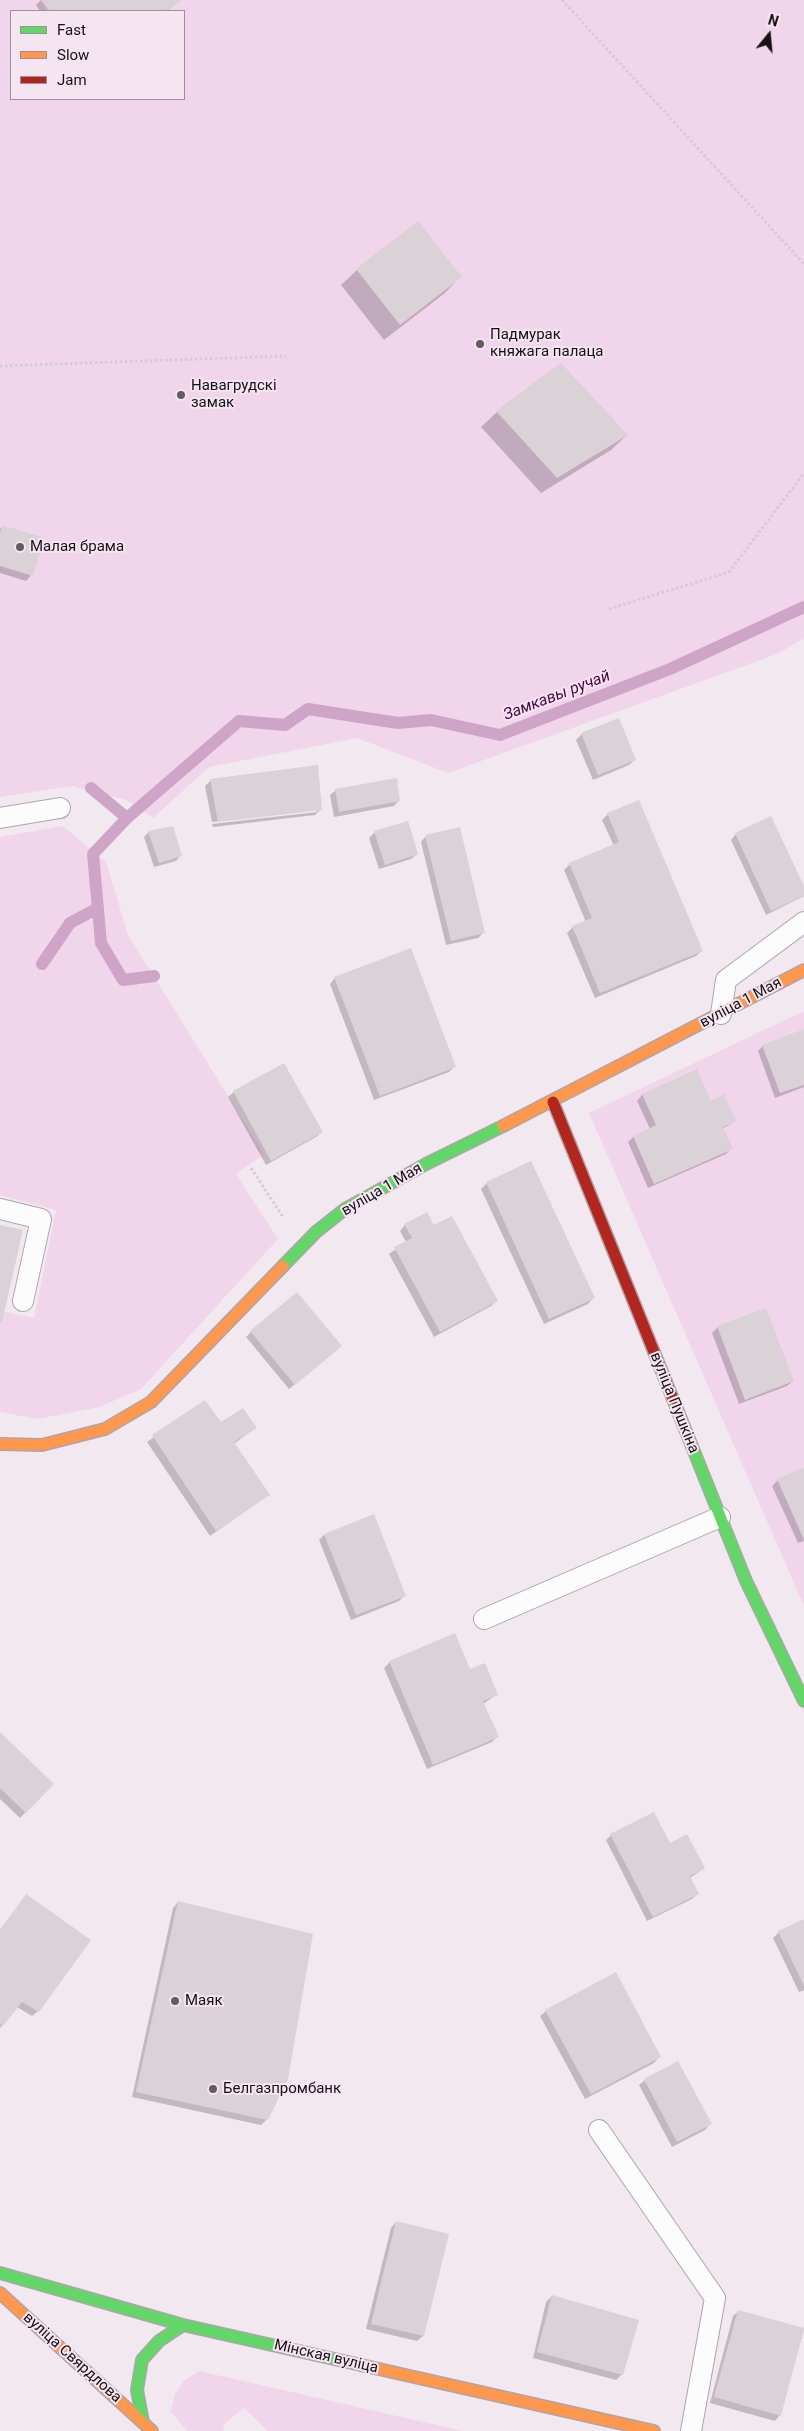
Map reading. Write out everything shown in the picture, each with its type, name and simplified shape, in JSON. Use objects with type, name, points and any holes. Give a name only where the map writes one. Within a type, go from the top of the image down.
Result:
[{"type":"street","name":"вуліца 1 Мая","points":[[0,1444],[42,1446],[105,1429],[151,1402],[316,1232],[345,1209],[426,1164],[552,1102],[804,970]]},
{"type":"street","name":"вуліца Пушкіна","points":[[552,1102],[746,1582],[804,1701]]},
{"type":"street","name":"Мінская вуліца","points":[[0,2273],[183,2325],[654,2431]]},
{"type":"street","name":"вуліца Свярдлова","points":[[0,2293],[152,2431]]},
{"type":"street","name":"вуліца Свярдлова","points":[[143,2422],[137,2390],[142,2360],[159,2341],[183,2325]]},
{"type":"lane","points":[[0,818],[60,808]]},
{"type":"lane","points":[[721,1014],[726,980],[804,922]]},
{"type":"lane","points":[[0,1209],[41,1219],[22,1300]]},
{"type":"lane","points":[[484,1619],[720,1517]]},
{"type":"lane","points":[[599,2130],[716,2298],[691,2431]]},
{"type":"path","points":[[562,0],[804,264]]},
{"type":"path","points":[[0,366],[286,356]]},
{"type":"path","points":[[609,609],[729,572],[804,473]]},
{"type":"path","points":[[251,1168],[303,1247]]},
{"type":"shaded area","points":[[0,0],[804,0],[804,638],[777,654],[448,773],[357,738],[209,767],[153,818],[126,800],[72,786],[0,797]]},
{"type":"shaded area","points":[[63,826],[106,862],[128,935],[264,1154],[236,1174],[278,1239],[141,1389],[99,1407],[38,1419],[0,1412],[0,1311],[34,1318],[56,1210],[0,1195],[0,837]]},
{"type":"shaded area","points":[[804,1011],[804,1606],[589,1113]]},
{"type":"shaded area","points":[[199,2371],[463,2431],[268,2431],[244,2408],[224,2424],[223,2431],[187,2431],[171,2412],[175,2394],[184,2381]]},
{"type":"building","points":[[41,0],[182,0],[167,10],[48,10]]},
{"type":"building","points":[[418,221],[462,277],[400,325],[356,269]]},
{"type":"building","points":[[561,363],[628,435],[557,478],[496,411]]},
{"type":"building","name":"Малая брама","points":[[2,525],[44,538],[33,576],[0,566],[0,533]]},
{"type":"building","points":[[619,718],[636,760],[598,775],[581,733]]},
{"type":"building","points":[[318,765],[322,810],[218,822],[210,779]]},
{"type":"building","points":[[397,778],[400,801],[339,812],[335,789]]},
{"type":"building","points":[[639,800],[703,951],[600,993],[572,926],[592,918],[569,863],[619,842],[607,813]]},
{"type":"building","points":[[771,816],[804,886],[804,896],[771,911],[735,833]]},
{"type":"building","points":[[408,821],[418,854],[385,865],[374,831]]},
{"type":"building","points":[[173,826],[182,856],[159,863],[148,831]]},
{"type":"building","points":[[460,827],[485,933],[451,941],[425,835]]},
{"type":"building","points":[[411,948],[456,1067],[380,1096],[334,977]]},
{"type":"building","points":[[804,1029],[804,1085],[780,1093],[762,1045]]},
{"type":"building","points":[[284,1063],[323,1132],[271,1161],[233,1091]]},
{"type":"building","points":[[697,1069],[711,1101],[724,1094],[736,1121],[723,1127],[733,1149],[654,1184],[633,1136],[656,1125],[642,1094]]},
{"type":"building","points":[[531,1161],[595,1298],[549,1319],[486,1182]]},
{"type":"building","points":[[427,1212],[434,1225],[452,1216],[498,1301],[440,1332],[394,1247],[412,1238],[404,1224]]},
{"type":"building","points":[[0,1225],[23,1230],[2,1322],[0,1322]]},
{"type":"building","points":[[297,1292],[342,1346],[295,1385],[250,1331]]},
{"type":"building","points":[[766,1308],[794,1381],[745,1400],[717,1326]]},
{"type":"building","points":[[205,1400],[221,1422],[243,1408],[257,1428],[234,1442],[270,1495],[216,1531],[152,1435]]},
{"type":"building","points":[[804,1467],[804,1540],[777,1479]]},
{"type":"building","points":[[374,1514],[406,1596],[356,1615],[324,1534]]},
{"type":"building","points":[[455,1633],[470,1669],[485,1663],[498,1695],[483,1701],[499,1737],[433,1765],[389,1661]]},
{"type":"building","points":[[0,1732],[54,1784],[26,1813],[0,1788]]},
{"type":"building","points":[[654,1812],[670,1843],[687,1834],[705,1868],[690,1876],[699,1894],[653,1917],[610,1834]]},
{"type":"building","points":[[26,1894],[91,1940],[39,2012],[22,2002],[3,2026],[0,2024],[0,1930]]},
{"type":"building","points":[[178,1901],[313,1934],[288,2079],[268,2120],[136,2092]]},
{"type":"building","points":[[804,1919],[804,1986],[778,1931]]},
{"type":"building","points":[[616,1972],[661,2057],[591,2094],[545,2010]]},
{"type":"building","points":[[678,2061],[712,2124],[677,2142],[644,2079]]},
{"type":"building","points":[[396,2221],[449,2234],[424,2336],[371,2324]]},
{"type":"building","points":[[552,2295],[639,2320],[623,2375],[537,2352]]},
{"type":"building","points":[[738,2310],[804,2328],[781,2416],[714,2397]]},
{"type":"waterway","name":"Замкавы ручай","points":[[91,788],[127,818],[239,721],[285,725],[308,709],[398,723],[431,720],[500,735],[670,669],[804,607]]},
{"type":"waterway","points":[[127,818],[93,854],[101,943],[123,980],[154,976]]},
{"type":"waterway","points":[[42,964],[70,923],[98,908]]},
{"type":"traffic: fast","points":[[283,1266],[316,1232],[345,1209],[426,1164],[503,1126]]},
{"type":"traffic: fast","points":[[673,1399],[746,1581],[804,1701]]},
{"type":"traffic: fast","points":[[0,2273],[183,2325],[361,2365]]},
{"type":"traffic: fast","points":[[143,2422],[137,2390],[142,2360],[159,2341],[183,2325]]},
{"type":"traffic: slow","points":[[503,1126],[804,970]]},
{"type":"traffic: slow","points":[[0,1444],[42,1445],[105,1429],[151,1402],[283,1266]]},
{"type":"traffic: slow","points":[[0,2293],[152,2431]]},
{"type":"traffic: slow","points":[[361,2365],[654,2431]]},
{"type":"traffic: jam","points":[[553,1102],[673,1399]]},
{"type":"place","name":"Падмурак княжага палаца","points":[[480,344]]},
{"type":"place","name":"Навагрудскі замак","points":[[181,395]]},
{"type":"place","name":"Малая брама","points":[[20,547]]},
{"type":"place","name":"Маяк","points":[[175,2001]]},
{"type":"place","name":"Белгазпромбанк","points":[[213,2089]]}]
